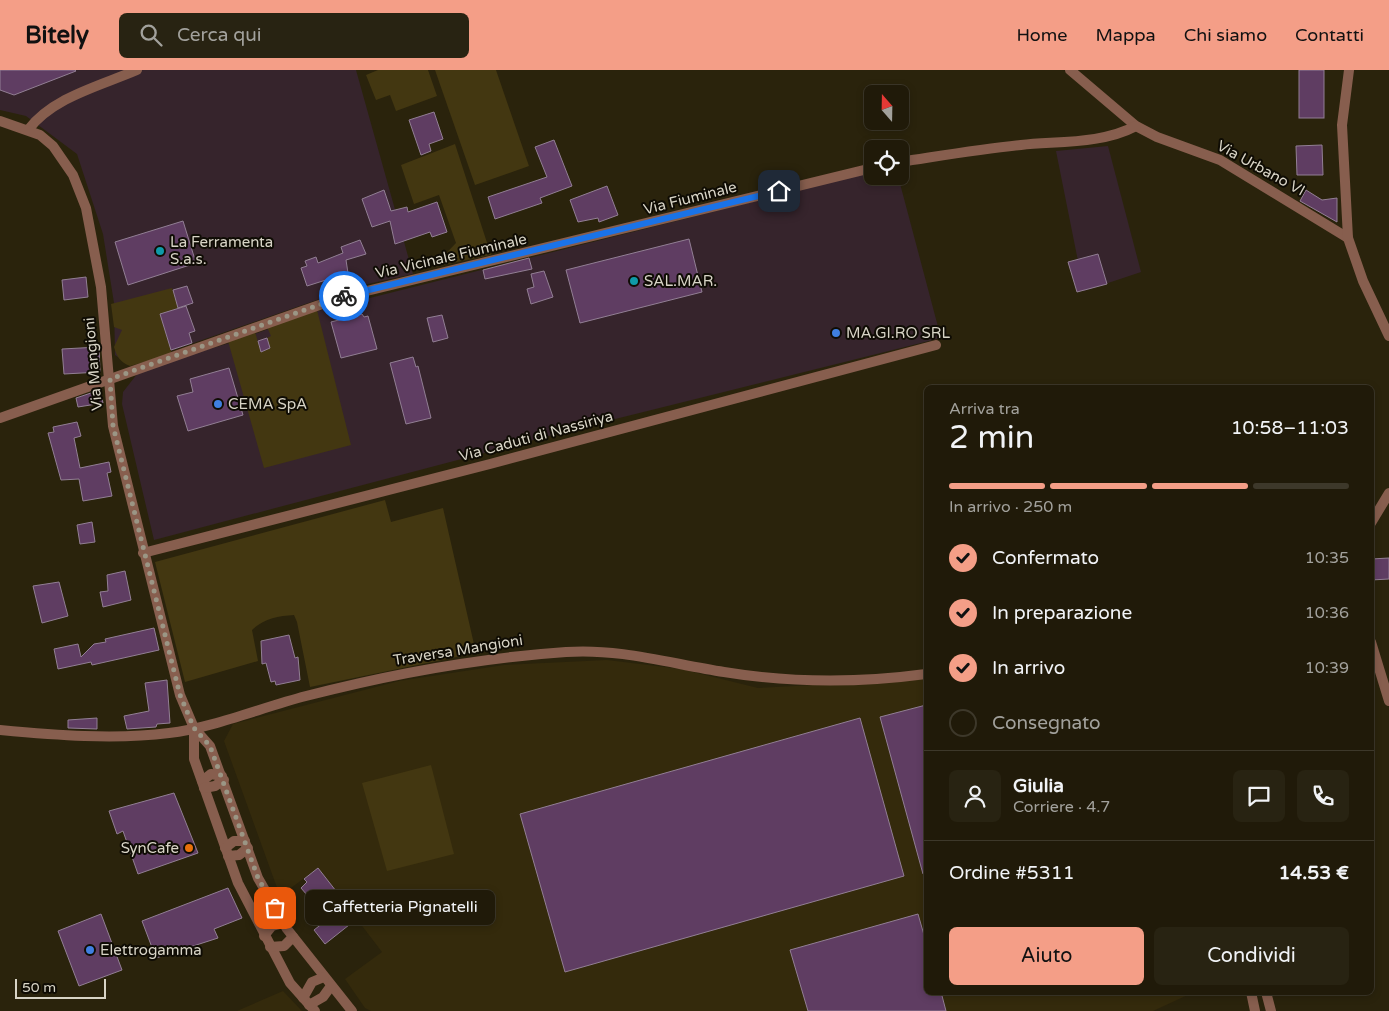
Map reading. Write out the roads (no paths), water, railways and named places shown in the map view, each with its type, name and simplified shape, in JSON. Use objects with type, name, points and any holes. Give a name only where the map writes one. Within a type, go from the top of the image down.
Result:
[{"type":"street","points":[[28,130],[38,116],[52,107],[137,70]]},
{"type":"street","name":"Via Urbano VI","points":[[1070,70],[1136,126],[1157,137],[1220,160],[1348,238]]},
{"type":"street","points":[[1349,70],[1342,125],[1348,238],[1363,281],[1389,336]]},
{"type":"street","name":"Via Mangioni","points":[[0,121],[28,130],[46,140],[64,160],[73,175],[86,208],[101,287],[113,426],[143,553],[180,695],[194,728],[210,746],[258,878],[293,936],[352,1011]]},
{"type":"street","points":[[909,161],[1019,145],[1105,137],[1124,132],[1136,126]]},
{"type":"street","name":"Via Fiuminale","points":[[574,242],[864,170]]},
{"type":"street","name":"Via Vicinale Fiuminale","points":[[110,379],[342,297],[574,242]]},
{"type":"street","name":"Via Caduti di Nassiriya","points":[[143,553],[490,464],[936,346]]},
{"type":"street","points":[[0,418],[110,379]]},
{"type":"street","points":[[1374,518],[1389,493]]},
{"type":"street","name":"Traversa Mangioni","points":[[0,730],[58,735],[170,733],[194,728],[305,696],[392,676],[491,659],[560,652],[616,653],[726,673],[802,680],[856,681],[924,674]]},
{"type":"street","points":[[1374,652],[1389,701]]},
{"type":"street","name":"Via Mangioni","points":[[194,728],[194,760],[238,884],[290,983],[309,1005]]},
{"type":"street","points":[[203,785],[215,786],[223,778]]},
{"type":"street","points":[[226,852],[239,856],[247,844]]},
{"type":"street","points":[[264,936],[272,926],[284,923]]},
{"type":"street","points":[[270,947],[284,946],[293,936]]},
{"type":"street","points":[[309,1005],[312,982],[324,977]]},
{"type":"street","points":[[309,1005],[323,997],[331,986]]},
{"type":"street","points":[[1252,995],[1256,1011]]},
{"type":"street","points":[[1267,995],[1271,1011]]},
{"type":"place","name":"La Ferramenta S.a.s.","points":[[160,251]]},
{"type":"place","name":"SAL.MAR.","points":[[634,281]]},
{"type":"place","name":"MA.GI.RO SRL","points":[[836,333]]},
{"type":"place","name":"CEMA SpA","points":[[218,404]]},
{"type":"place","name":"SynCafe","points":[[189,848]]},
{"type":"place","name":"Caffetteria Pignatelli","points":[[275,908]]},
{"type":"place","name":"Elettrogamma","points":[[90,950]]}]
